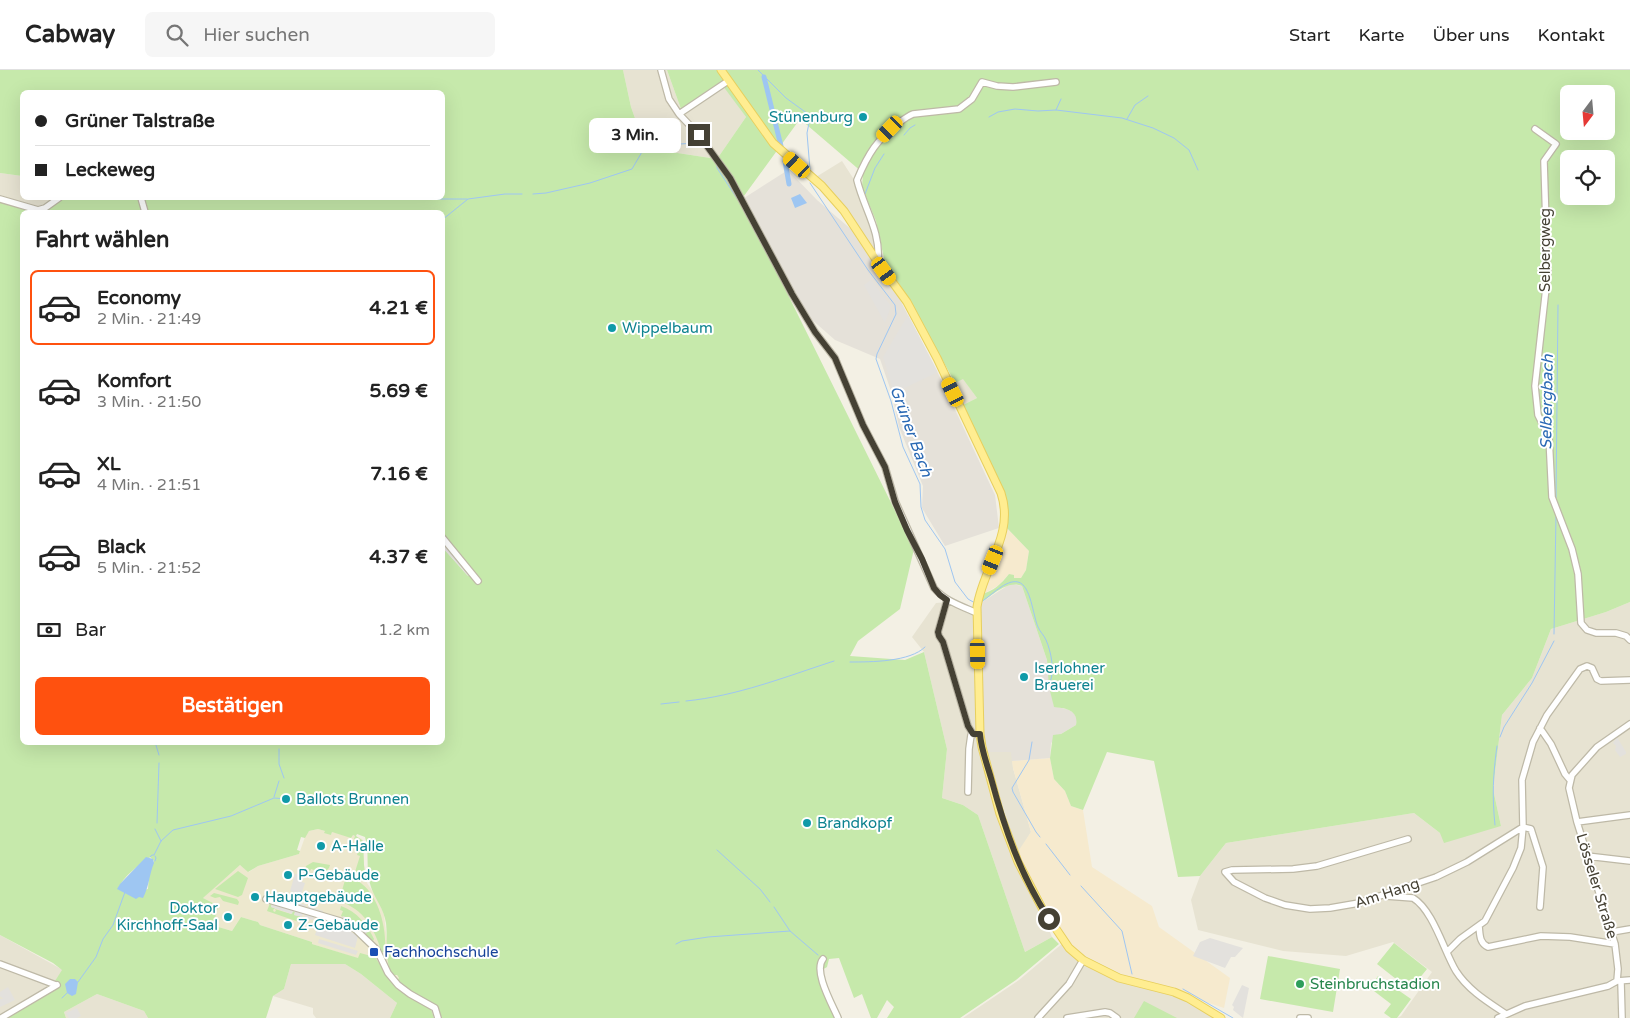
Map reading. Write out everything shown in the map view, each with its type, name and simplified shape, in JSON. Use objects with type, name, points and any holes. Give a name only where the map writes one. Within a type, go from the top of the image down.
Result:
[{"type":"main road","points":[[721,70],[773,143],[822,186],[844,211],[907,302],[937,358],[1003,499],[1005,510],[1004,532],[977,606],[976,734],[982,747],[1000,814],[1018,862],[1049,919],[1069,948],[1083,960],[1119,978],[1188,998],[1221,1018]]},
{"type":"street","points":[[661,70],[669,99],[679,114],[699,135],[730,178],[792,294],[815,332],[835,358],[863,425],[885,467],[895,502],[934,588],[947,600],[977,606]]},
{"type":"street","points":[[679,114],[728,81]]},
{"type":"street","points":[[878,262],[880,248],[873,220],[861,195],[857,180],[872,149],[890,129],[913,114],[959,109],[972,99],[982,82],[997,86],[1013,87],[1056,82]]},
{"type":"street","name":"Selbergweg","points":[[1535,129],[1556,144],[1544,161],[1545,249],[1548,270],[1535,386],[1538,415],[1549,437],[1552,497],[1572,549],[1578,574],[1581,624],[1587,630],[1626,636],[1630,640]]},
{"type":"street","points":[[0,199],[38,210],[45,208],[56,200]]},
{"type":"street","points":[[445,541],[478,581]]},
{"type":"street","points":[[947,600],[938,632],[943,642],[968,726],[976,734],[971,736],[969,748],[968,792]]},
{"type":"street","points":[[1448,951],[1460,939],[1485,921],[1513,868],[1521,848],[1522,780],[1533,742],[1547,715],[1580,668],[1587,666],[1592,668],[1597,679],[1602,681],[1630,680]]},
{"type":"street","points":[[1540,728],[1551,744],[1565,774],[1570,780],[1576,769],[1597,746],[1630,724]]},
{"type":"street","name":"Lösseler Straße","points":[[1570,780],[1570,796],[1577,822],[1615,944],[1622,1018]]},
{"type":"street","points":[[1577,822],[1630,815]]},
{"type":"street","points":[[1522,827],[1531,829],[1543,867],[1540,907]]},
{"type":"street","name":"Am Hang","points":[[1408,839],[1316,866],[1293,869],[1232,870],[1225,872],[1234,882],[1265,898],[1296,908],[1330,908],[1360,903],[1384,896],[1452,869],[1522,827]]},
{"type":"street","points":[[1587,856],[1630,861]]},
{"type":"street","points":[[1384,896],[1413,898],[1416,900],[1426,912],[1448,951],[1456,971],[1482,998],[1506,1014]]},
{"type":"street","points":[[266,899],[340,921],[355,929],[377,950],[394,982],[410,994],[435,1008],[438,1018]]},
{"type":"street","points":[[1479,926],[1481,940],[1488,947],[1541,936],[1570,937],[1615,944]]},
{"type":"street","points":[[1612,932],[1630,929]]},
{"type":"street","points":[[823,959],[819,968],[821,978],[838,1018]]},
{"type":"street","points":[[1038,1018],[1069,984],[1083,960]]},
{"type":"street","points":[[0,964],[56,985],[1,1018]]},
{"type":"street","points":[[1498,1018],[1525,1006],[1608,986],[1619,981],[1630,980]]},
{"type":"street","points":[[1067,1018],[1105,1012],[1110,1013],[1116,1018]]},
{"type":"street","points":[[1300,1018],[1308,1018]]},
{"type":"shaded area","points":[[623,70],[667,70],[681,109],[724,86],[746,117],[717,159],[671,152],[655,130],[642,138],[631,107]]},
{"type":"shaded area","points":[[842,161],[853,178],[871,221],[877,248],[875,249],[872,248],[837,197],[816,177]]},
{"type":"shaded area","points":[[788,170],[817,200],[852,230],[897,294],[937,371],[995,495],[999,528],[945,546],[922,508],[923,486],[899,427],[892,394],[880,359],[835,340],[802,311],[741,200]]},
{"type":"shaded area","points":[[0,173],[20,176],[20,200],[55,200],[42,209],[0,198]]},
{"type":"shaded area","points":[[871,280],[891,306],[885,323],[864,285]]},
{"type":"shaded area","points":[[908,315],[937,371],[894,393],[883,357]]},
{"type":"shaded area","points":[[963,378],[977,398],[961,406],[955,383]]},
{"type":"shaded area","points":[[1005,526],[1029,551],[1026,570],[1021,578],[1014,578],[1009,574],[999,585],[981,594]]},
{"type":"shaded area","points":[[445,538],[475,573],[468,576],[445,550]]},
{"type":"shaded area","points":[[1013,584],[1022,586],[1047,660],[1054,706],[1074,713],[1077,720],[1076,725],[1051,743],[1050,758],[1012,761],[1011,752],[984,752],[979,604]]},
{"type":"shaded area","points":[[948,602],[976,614],[983,752],[1012,752],[1013,768],[1031,832],[1016,857],[1052,937],[1025,952],[978,815],[963,805],[942,798],[947,749],[924,652],[912,637],[936,603]]},
{"type":"shaded area","points":[[1630,602],[1630,1018],[1397,1018],[1401,1016],[1432,972],[1393,942],[1346,956],[1283,951],[1198,930],[1191,900],[1200,876],[1226,843],[1414,813],[1440,833],[1501,826],[1493,789],[1502,715],[1532,678],[1551,629],[1606,612]]},
{"type":"shaded area","points":[[1617,737],[1626,752],[1626,754],[1620,757],[1613,743]]},
{"type":"shaded area","points":[[1050,758],[1054,779],[1065,791],[1071,806],[1083,810],[1092,867],[1152,906],[1159,927],[1230,978],[1224,1008],[1124,975],[1076,951],[1053,917],[1017,853],[1031,832],[1012,761]]},
{"type":"shaded area","points":[[318,829],[331,835],[332,832],[353,835],[363,841],[367,883],[378,899],[384,915],[388,950],[387,958],[399,978],[392,983],[382,966],[312,944],[312,942],[260,925],[258,922],[241,917],[232,931],[215,926],[216,911],[219,906],[203,898],[211,890],[240,865],[249,872],[258,866],[299,854],[306,834],[309,831]]},
{"type":"shaded area","points":[[295,874],[299,875],[302,882],[305,883],[301,895],[290,891]]},
{"type":"shaded area","points":[[280,897],[306,905],[305,908],[307,909],[308,906],[323,911],[322,914],[313,920],[304,918],[305,915],[303,914],[302,917],[294,915],[295,912],[293,911],[292,914],[271,907],[272,903],[279,901]]},
{"type":"shaded area","points":[[343,916],[354,921],[368,932],[365,934],[342,919]]},
{"type":"shaded area","points":[[320,920],[348,930],[358,936],[355,948],[315,935]]},
{"type":"shaded area","points":[[0,935],[63,970],[53,984],[0,1015]]},
{"type":"shaded area","points":[[1210,938],[1243,948],[1235,957],[1231,957],[1225,968],[1193,956],[1200,942]]},
{"type":"shaded area","points":[[319,939],[358,951],[356,955],[318,943]]},
{"type":"shaded area","points":[[1063,943],[1088,965],[1189,999],[1219,1018],[963,1018],[1019,980]]},
{"type":"shaded area","points":[[291,964],[345,964],[361,974],[397,1003],[390,1018],[316,1018],[313,1014],[313,1008],[273,996],[284,989]]},
{"type":"shaded area","points":[[1242,985],[1249,988],[1243,1018],[1233,1010],[1234,1007],[1232,1005]]},
{"type":"shaded area","points":[[8,987],[15,1000],[0,1007],[0,999],[3,999],[0,996],[0,992]]},
{"type":"shaded area","points":[[97,994],[144,1011],[148,1018],[66,1018],[64,1012]]},
{"type":"shaded area","points":[[77,1008],[81,1016],[69,1018],[66,1013]]},
{"type":"green space","points":[[0,70],[623,70],[631,107],[642,138],[655,130],[671,152],[717,159],[746,117],[723,86],[681,109],[667,70],[1630,70],[1630,602],[1606,612],[1551,629],[1532,678],[1502,715],[1493,789],[1501,826],[1444,843],[1440,833],[1414,813],[1226,843],[1200,876],[1178,877],[1154,761],[1107,752],[1083,810],[1071,806],[1065,791],[1054,779],[1050,758],[1053,735],[1061,734],[1076,725],[1076,720],[1070,711],[1054,707],[1049,687],[1047,660],[1022,586],[1017,584],[1005,587],[979,604],[981,594],[997,587],[1009,574],[1014,575],[1014,578],[1021,578],[1026,570],[1029,551],[1005,526],[1006,511],[961,406],[977,398],[963,379],[955,383],[908,297],[885,263],[876,221],[862,187],[863,173],[800,119],[741,200],[914,549],[900,609],[858,641],[850,656],[905,660],[924,652],[947,749],[942,798],[963,805],[978,815],[1025,952],[1052,937],[1059,944],[1016,980],[960,1018],[887,1018],[894,1007],[887,1000],[877,1018],[871,1018],[862,994],[854,998],[839,958],[829,959],[827,967],[817,973],[836,1018],[442,1018],[433,1004],[403,986],[397,980],[399,978],[397,975],[393,975],[390,970],[387,957],[386,923],[369,881],[365,837],[357,834],[356,836],[363,841],[366,882],[354,875],[360,856],[357,855],[361,842],[354,839],[355,836],[353,835],[351,838],[332,832],[331,835],[318,829],[309,831],[305,838],[301,837],[297,850],[300,851],[299,854],[258,866],[248,872],[240,865],[203,898],[219,906],[216,912],[215,926],[232,931],[241,917],[312,942],[312,944],[358,958],[360,953],[375,957],[392,983],[408,996],[431,1009],[434,1018],[390,1018],[397,1003],[361,974],[345,964],[291,964],[284,989],[273,996],[266,1018],[148,1018],[144,1011],[97,994],[64,1012],[66,1018],[0,1018],[0,1015],[53,984],[62,970],[53,963],[0,935],[0,202],[26,210],[20,210],[20,745],[445,745],[445,550],[468,576],[445,537],[445,210],[46,210],[59,200],[445,200],[445,90],[20,90],[20,176],[0,173]],"holes":[[[150,857],[154,861],[149,874],[148,889],[129,894],[118,889],[127,875],[136,867]]]},
{"type":"green space","points":[[313,862],[330,865],[324,873],[311,869],[308,875],[304,873],[306,866]]},
{"type":"green space","points":[[238,871],[248,878],[242,895],[238,897],[215,889]]},
{"type":"green space","points":[[332,872],[358,881],[371,894],[383,923],[385,952],[382,952],[371,927],[362,914],[339,901],[345,880],[329,874]]},
{"type":"green space","points":[[214,893],[237,899],[238,905],[223,901],[220,897],[210,896]]},
{"type":"green space","points":[[270,903],[272,903],[271,907],[275,908],[274,912],[276,911],[275,909],[291,914],[293,911],[295,912],[294,915],[300,916],[299,922],[267,911]]},
{"type":"green space","points":[[341,906],[361,919],[374,939],[373,941],[365,934],[367,931],[354,921],[341,916],[343,911],[340,910]]},
{"type":"green space","points":[[1394,943],[1427,969],[1410,990],[1377,964]]},
{"type":"green space","name":"Steinbruchstadion","points":[[1268,956],[1340,969],[1333,1012],[1260,999]]},
{"type":"green space","points":[[1378,976],[1411,999],[1397,1018],[1391,1018],[1384,1013],[1391,1004],[1370,988]]},
{"type":"green space","points":[[1144,1001],[1177,1018],[1134,1018]]},
{"type":"water","points":[[800,194],[807,203],[795,208],[791,198]]},
{"type":"water","points":[[146,857],[153,859],[154,863],[143,898],[139,897],[136,899],[117,889],[120,884]]},
{"type":"water","points":[[70,979],[75,979],[78,982],[76,994],[72,996],[67,993],[65,984]]},
{"type":"waterway","name":"Grüner Bach","points":[[758,70],[786,98],[808,114],[810,118],[807,133],[810,170]]},
{"type":"waterway","points":[[764,77],[781,146]]},
{"type":"waterway","points":[[1127,119],[1135,105],[1148,96]]},
{"type":"waterway","points":[[1056,110],[1061,99]]},
{"type":"waterway","points":[[989,117],[998,112],[1015,109],[1056,110],[1122,118],[1153,128],[1174,138],[1189,150],[1198,170]]},
{"type":"waterway","points":[[904,135],[915,125]]},
{"type":"waterway","points":[[679,144],[701,143],[707,151]]},
{"type":"waterway","points":[[533,194],[590,183],[632,169],[646,145],[674,145]]},
{"type":"waterway","points":[[865,194],[875,168],[884,154]]},
{"type":"waterway","points":[[785,161],[789,184]]},
{"type":"waterway","points":[[717,165],[717,168],[738,200]]},
{"type":"waterway","name":"Grüner Bach","points":[[810,183],[868,270],[895,305],[896,314],[876,359],[891,401],[903,447],[920,484],[921,507],[925,520],[945,549],[955,582],[968,599],[975,603]]},
{"type":"waterway","points":[[445,218],[468,199],[505,194],[522,194]]},
{"type":"waterway","points":[[445,199],[467,199]]},
{"type":"waterway","name":"Selbergbach","points":[[1556,498],[1558,305]]},
{"type":"waterway","name":"Selbergbach","points":[[1554,634],[1556,515]]},
{"type":"waterway","name":"Grüner Bach","points":[[981,602],[1009,583],[1018,582],[1022,584],[1029,595],[1038,627],[1045,638],[1049,650],[1052,661],[1050,682]]},
{"type":"waterway","name":"Selbergbach","points":[[1500,737],[1554,641]]},
{"type":"waterway","points":[[850,662],[900,658],[910,656],[925,647]]},
{"type":"waterway","points":[[686,701],[724,695],[834,661]]},
{"type":"waterway","points":[[661,704],[679,702]]},
{"type":"waterway","name":"Grüner Bach","points":[[1032,742],[1029,760],[1012,788],[1040,837]]},
{"type":"waterway","points":[[156,745],[159,755]]},
{"type":"waterway","name":"Selbergbach","points":[[1495,825],[1493,786],[1497,746]]},
{"type":"waterway","points":[[279,749],[279,764],[284,778]]},
{"type":"waterway","points":[[157,823],[159,763]]},
{"type":"waterway","points":[[274,797],[279,781]]},
{"type":"waterway","points":[[150,857],[154,855],[161,841],[173,830],[231,816],[274,798],[286,799]]},
{"type":"waterway","points":[[155,829],[161,841]]},
{"type":"waterway","name":"Grüner Bach","points":[[1046,844],[1070,875]]},
{"type":"waterway","points":[[717,850],[760,889],[770,902]]},
{"type":"waterway","points":[[155,856],[155,861]]},
{"type":"waterway","name":"Grüner Bach","points":[[1081,886],[1122,931],[1132,974]]},
{"type":"waterway","points":[[78,982],[96,957],[103,939],[113,925],[125,892]]},
{"type":"waterway","points":[[774,907],[790,931]]},
{"type":"waterway","points":[[676,944],[682,941],[708,937],[790,931],[818,955]]},
{"type":"waterway","name":"Grüner Bach","points":[[1183,989],[1233,1018]]},
{"type":"waterway","points":[[62,998],[67,993]]},
{"type":"place","name":"Stünenburg","points":[[863,117]]},
{"type":"place","name":"Wippelbaum","points":[[612,328]]},
{"type":"place","name":"Iserlohner Brauerei","points":[[1024,677]]},
{"type":"place","name":"Ballots Brunnen","points":[[286,799]]},
{"type":"place","name":"Brandkopf","points":[[807,823]]},
{"type":"place","name":"A-Halle","points":[[321,846]]},
{"type":"place","name":"P-Gebäude","points":[[288,875]]},
{"type":"place","name":"Hauptgebäude","points":[[255,897]]},
{"type":"place","name":"Doktor Kirchhoff-Saal","points":[[228,917]]},
{"type":"place","name":"Z-Gebäude","points":[[288,925]]},
{"type":"place","name":"Fachhochschule","points":[[374,952]]},
{"type":"place","name":"Steinbruchstadion","points":[[1300,984]]},
{"type":"route","points":[[699,135],[730,178],[792,294],[815,332],[835,358],[863,425],[885,467],[895,502],[907,530],[934,588],[947,600],[938,632],[939,636],[943,642],[968,726],[973,734],[980,734],[980,741],[1000,814],[1016,857],[1029,885],[1049,919]]}]
